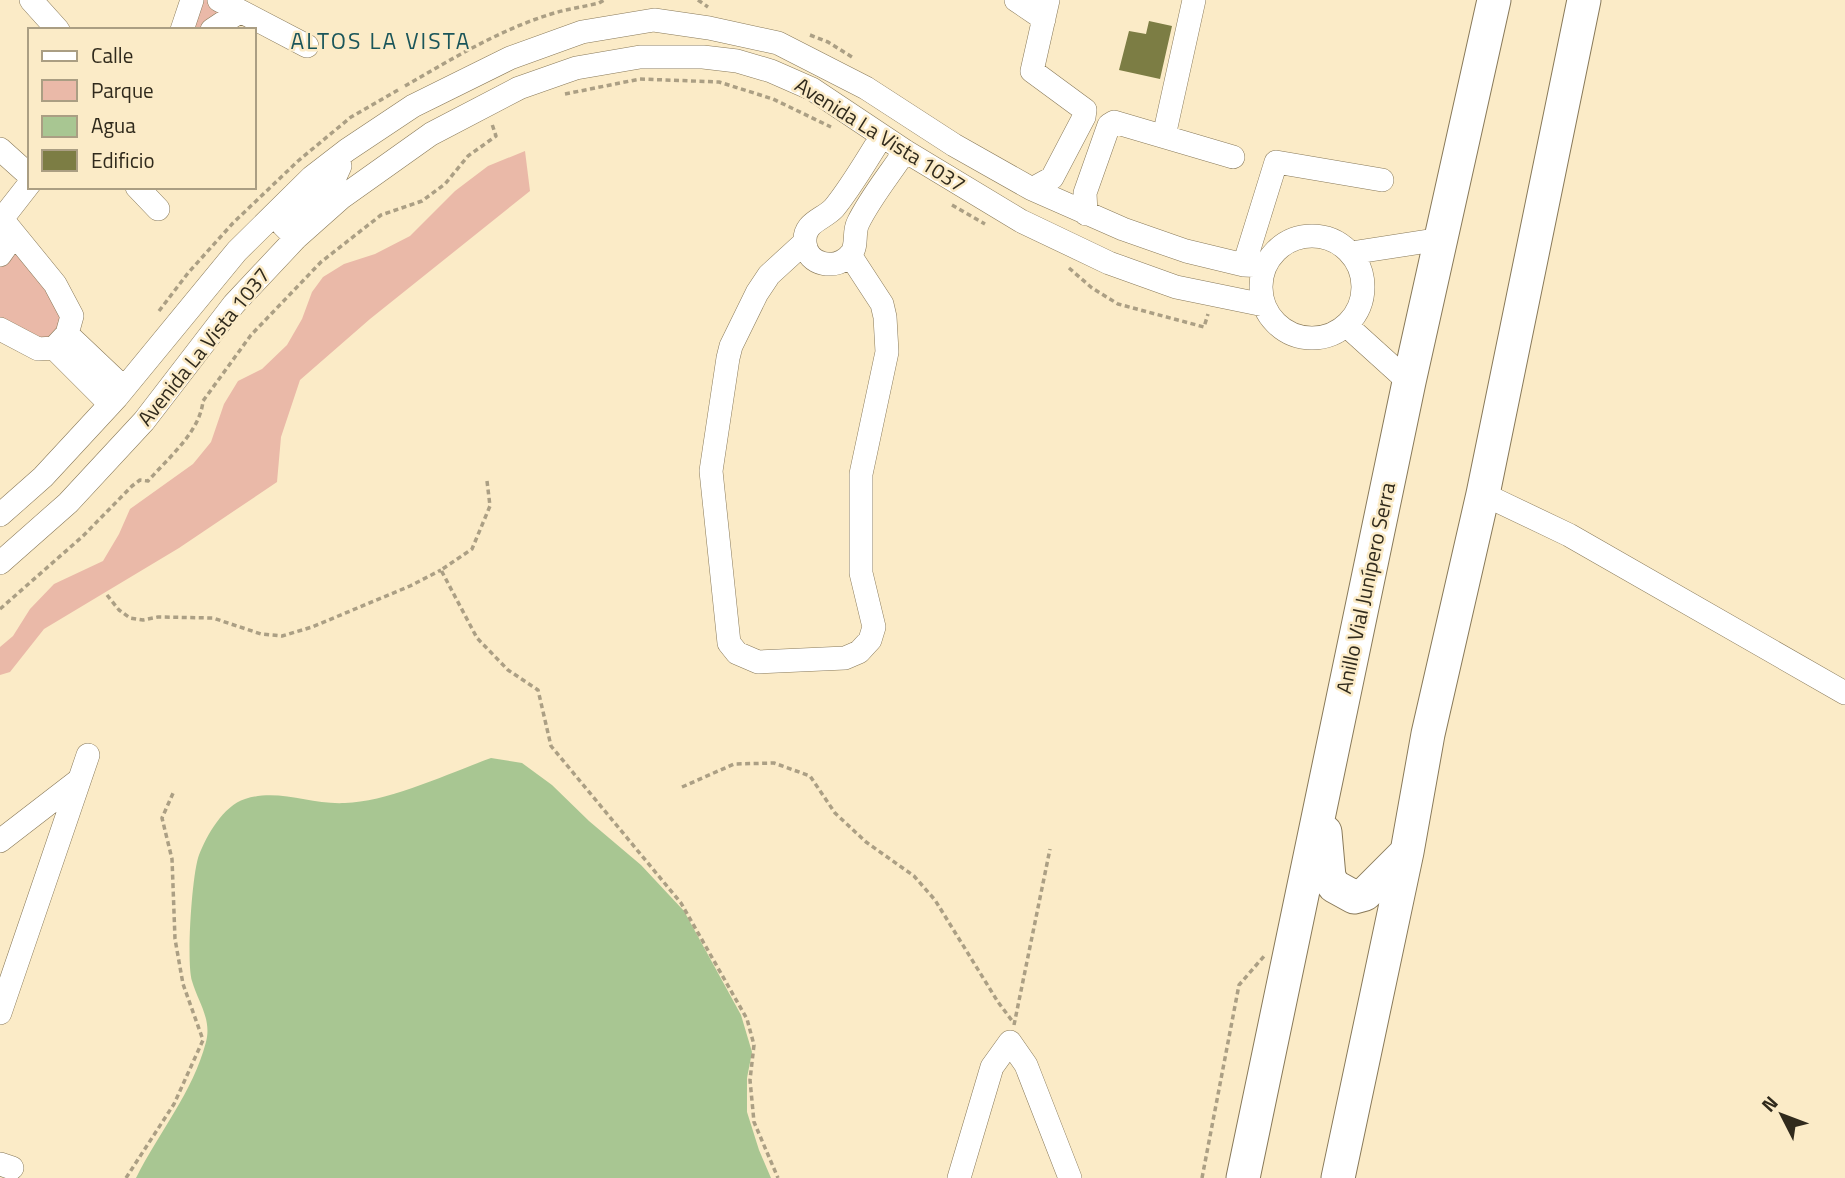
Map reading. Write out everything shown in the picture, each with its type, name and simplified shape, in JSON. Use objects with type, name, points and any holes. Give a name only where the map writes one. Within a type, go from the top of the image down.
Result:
[{"type":"highway","name":"Anillo Vial Junípero Serra","points":[[1242,1178],[1409,382],[1494,0]]},
{"type":"highway","points":[[1338,1178],[1407,852],[1428,734],[1483,494],[1584,0]]},
{"type":"highway","points":[[1322,798],[1329,877],[1334,886],[1354,897],[1365,894],[1407,852]]},
{"type":"street","points":[[31,0],[56,28]]},
{"type":"street","points":[[183,28],[192,0]]},
{"type":"street","points":[[219,0],[307,46]]},
{"type":"street","points":[[1016,0],[1046,9],[1031,71],[1085,110],[1084,117],[1052,178],[1032,189]]},
{"type":"street","points":[[1164,136],[1194,0]]},
{"type":"street","name":"Avenida La Vista 1037","points":[[0,563],[68,503],[144,421],[234,304],[312,177],[413,106],[510,58],[654,10],[709,28],[778,43],[866,88],[954,145],[1032,189],[1086,214],[1186,251],[1255,265]]},
{"type":"street","points":[[215,28],[239,12]]},
{"type":"street","name":"Avenida La Vista 1037","points":[[0,515],[43,477],[117,396],[237,251],[341,198],[430,134],[519,88],[576,68],[640,57],[703,57],[737,61],[771,71],[812,89],[905,151],[1021,221],[1110,263],[1176,287],[1264,305]]},
{"type":"street","points":[[1086,214],[1085,193],[1109,125],[1114,122],[1122,122],[1233,157]]},
{"type":"street","points":[[882,136],[832,209],[815,219],[807,229],[805,243],[809,254],[817,261],[827,265],[850,255],[855,246],[856,225],[905,151]]},
{"type":"street","points":[[0,149],[28,174]]},
{"type":"street","points":[[1255,265],[1295,238],[1315,235],[1335,241],[1351,253],[1361,271],[1363,290],[1358,310],[1346,325],[1329,335],[1309,338],[1290,333],[1274,322],[1264,305],[1255,265],[1276,162],[1382,180]]},
{"type":"street","points":[[0,255],[5,225],[28,186]]},
{"type":"street","points":[[139,189],[158,209]]},
{"type":"street","points":[[0,329],[38,349],[60,341],[72,316],[55,284],[5,225]]},
{"type":"street","points":[[1351,253],[1441,239]]},
{"type":"street","points":[[805,243],[769,275],[731,346],[711,471],[729,643],[737,653],[758,663],[845,658],[859,652],[870,640],[874,627],[861,573],[860,474],[887,352],[885,317],[882,304],[850,255]]},
{"type":"street","points":[[1176,287],[1186,251]]},
{"type":"street","points":[[1346,325],[1409,382]]},
{"type":"street","points":[[60,341],[117,396]]},
{"type":"street","points":[[1483,494],[1569,535],[1845,693]]},
{"type":"street","points":[[2,1003],[88,755]]},
{"type":"street","points":[[0,842],[79,780]]},
{"type":"street","points":[[959,1178],[992,1067],[1012,1033]]},
{"type":"street","points":[[1012,1033],[1070,1178]]},
{"type":"path","points":[[599,4],[604,0]]},
{"type":"path","points":[[698,0],[712,8]]},
{"type":"path","points":[[804,33],[828,42],[863,64]]},
{"type":"path","points":[[556,96],[640,79],[719,82],[773,99],[840,132]]},
{"type":"path","points":[[0,609],[83,536],[132,486],[140,480],[148,481],[191,431],[202,414],[203,401],[251,335],[321,262],[381,215],[422,201],[444,184],[468,156],[496,136],[491,120]]},
{"type":"path","points":[[948,202],[992,228]]},
{"type":"path","points":[[1063,265],[1118,304],[1204,327],[1213,295]]},
{"type":"path","points":[[107,595],[119,610],[130,618],[213,618],[261,634],[282,636],[312,627],[410,586],[441,570],[472,549],[490,506],[487,481]]},
{"type":"path","points":[[441,570],[477,638],[508,670],[538,690],[551,746],[681,903],[709,950],[747,1019],[754,1045],[750,1080],[754,1122],[778,1178]]},
{"type":"path","points":[[682,787],[734,764],[774,763],[810,776],[835,813],[866,842],[914,876],[935,900],[998,1002],[1012,1033]]},
{"type":"path","points":[[126,1178],[174,1104],[203,1040],[183,984],[175,939],[172,859],[162,818],[174,791]]},
{"type":"path","points":[[1012,1033],[1050,849]]},
{"type":"path","points":[[1202,1178],[1239,985],[1263,956],[1292,943]]},
{"type":"green space","points":[[192,0],[219,0],[239,12],[215,28],[183,28]]},
{"type":"green space","points":[[525,151],[530,191],[370,319],[300,380],[281,437],[277,482],[179,548],[44,629],[10,672],[0,675],[0,647],[13,636],[30,609],[54,584],[103,561],[130,509],[193,464],[211,442],[224,404],[238,381],[262,369],[287,345],[302,319],[312,292],[323,277],[344,264],[375,254],[410,236],[455,191],[488,166]]},
{"type":"green space","points":[[0,221],[72,316],[54,348],[0,329]]},
{"type":"water","points":[[491,758],[522,763],[552,785],[641,865],[684,911],[741,1015],[752,1052],[747,1078],[747,1112],[771,1178],[136,1178],[193,1078],[206,1042],[206,1018],[190,971],[191,918],[199,855],[211,830],[223,815],[237,803],[258,796],[283,796],[332,803],[380,798]]},
{"type":"building","points":[[1149,21],[1172,26],[1160,79],[1119,70],[1129,31],[1146,34]]},
{"type":"district","name":"ALTOS LA VISTA","points":[[381,41]]}]
